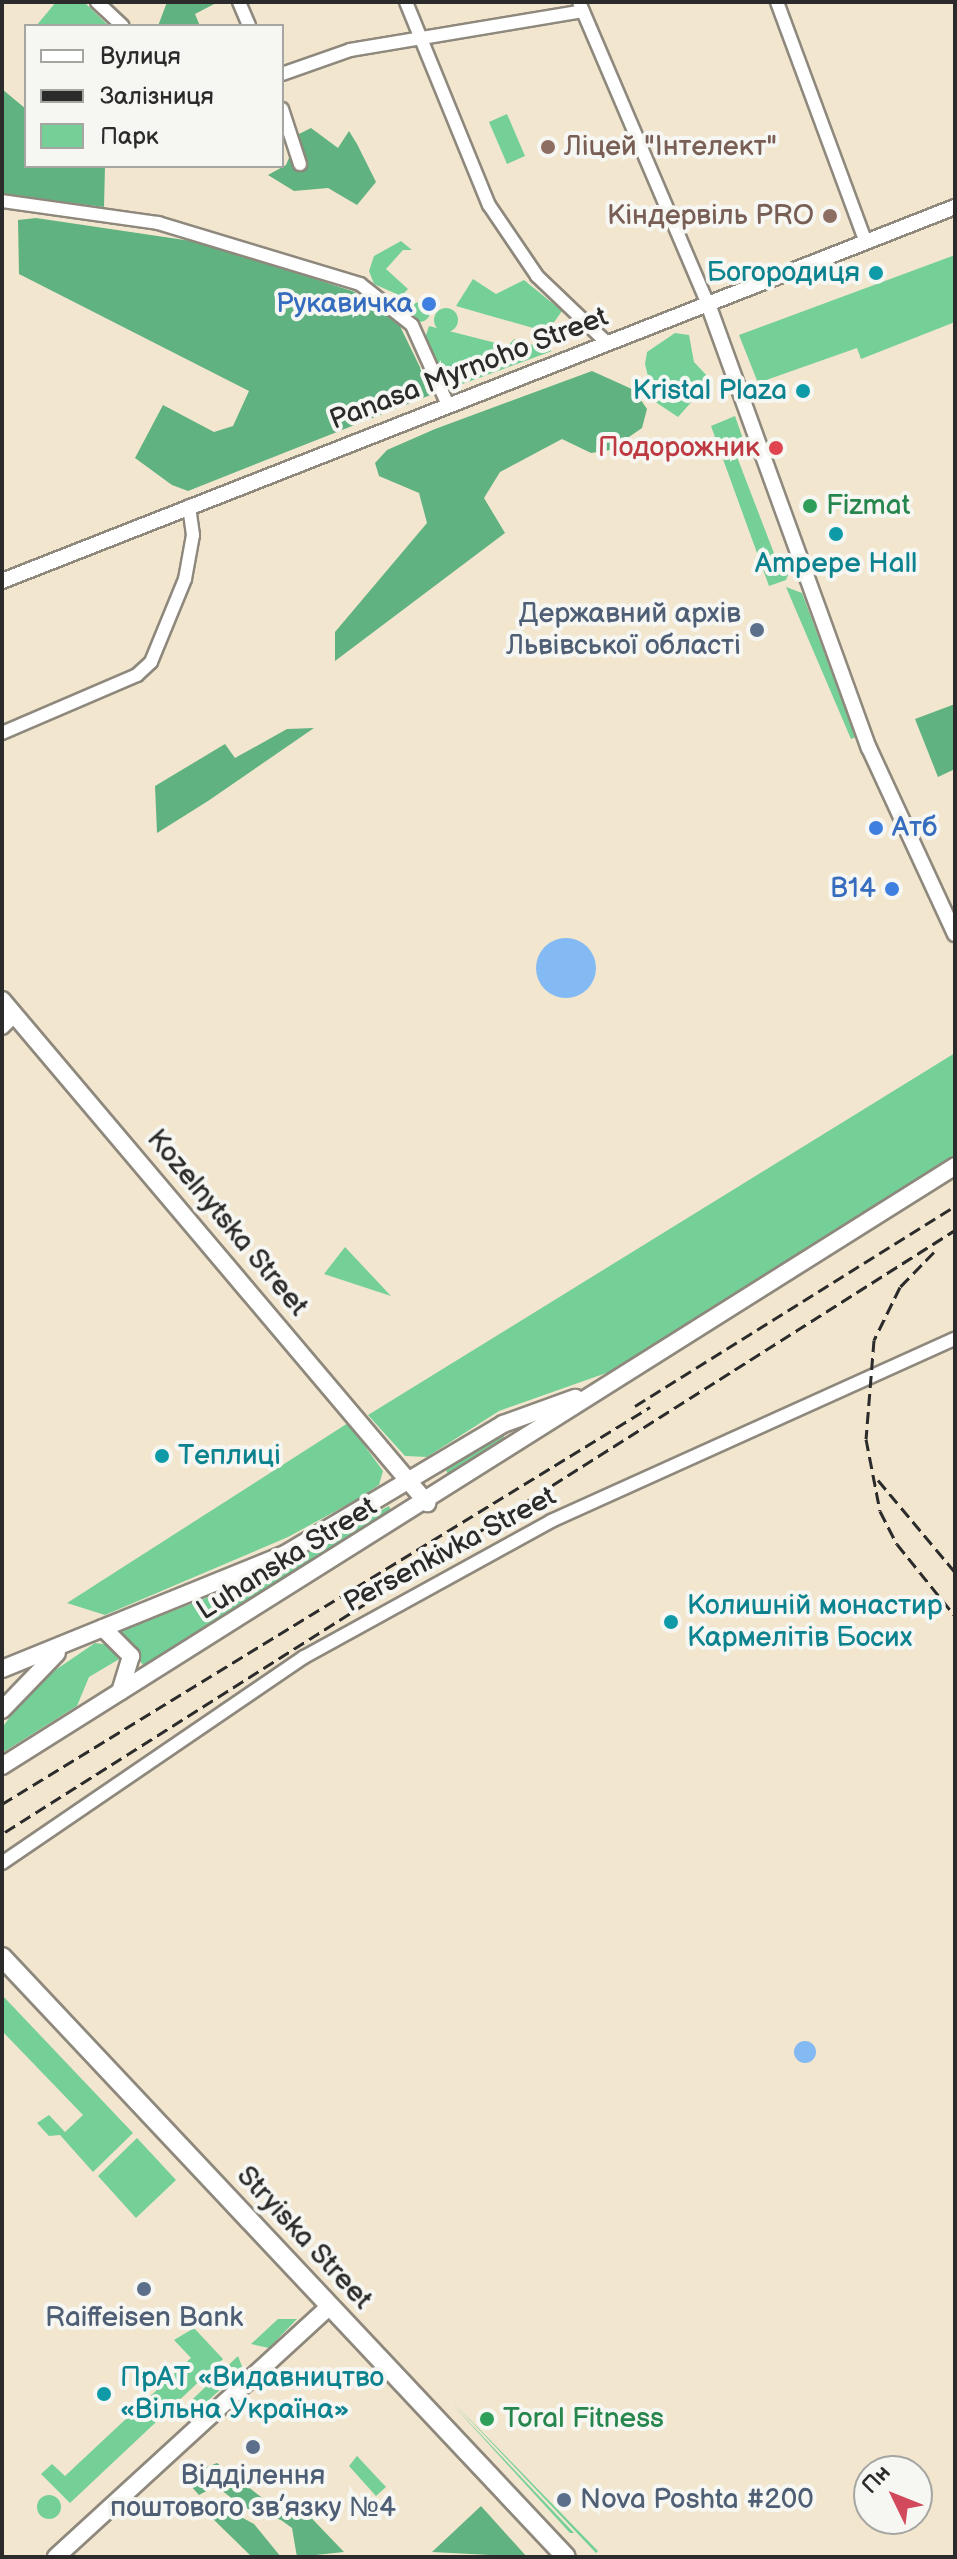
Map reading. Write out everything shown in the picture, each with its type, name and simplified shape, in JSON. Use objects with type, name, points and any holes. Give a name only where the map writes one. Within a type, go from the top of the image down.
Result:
[{"type":"main road","name":"Kozelnytska Street","points":[[2,1000],[427,1503]]},
{"type":"main road","name":"Luhanska Street","points":[[2,1766],[427,1503],[596,1391],[955,1166]]},
{"type":"main road","name":"Luhanska Street","points":[[2,1669],[285,1554],[503,1424],[596,1391]]},
{"type":"main road","points":[[103,1628],[131,1656],[116,1697]]},
{"type":"main road","name":"Luhanska Street","points":[[2,1710],[75,1641]]},
{"type":"main road","name":"Stryiska Street","points":[[2,1957],[566,2557]]},
{"type":"main road","points":[[56,2557],[330,2306]]},
{"type":"street","points":[[97,2],[121,24]]},
{"type":"street","points":[[239,2],[248,24]]},
{"type":"street","points":[[406,2],[489,205],[537,276],[607,343]]},
{"type":"street","points":[[777,2],[866,242]]},
{"type":"street","points":[[284,73],[419,36],[581,6],[708,304],[869,748],[955,934]]},
{"type":"street","points":[[284,115],[300,164]]},
{"type":"street","points":[[2,201],[184,229],[360,284],[412,325],[448,405]]},
{"type":"street","name":"Panasa Myrnoho Street","points":[[2,581],[955,207]]},
{"type":"street","points":[[2,733],[137,675],[151,662],[185,579],[193,535],[189,506]]},
{"type":"street","points":[[2,1027],[15,1014]]},
{"type":"street","name":"Persenkivka Street","points":[[2,1863],[304,1657],[537,1528],[955,1339]]},
{"type":"green space","points":[[56,2],[84,2],[107,24],[38,24]]},
{"type":"green space","points":[[167,2],[218,2],[195,14],[199,24],[159,24]]},
{"type":"green space","points":[[2,89],[24,107],[24,168],[105,168],[104,207],[2,194]]},
{"type":"green space","points":[[507,114],[525,156],[507,164],[489,122]]},
{"type":"green space","points":[[311,128],[338,148],[349,131],[376,182],[357,205],[328,188],[294,191],[268,175],[284,168],[299,134]]},
{"type":"green space","points":[[36,218],[205,243],[355,292],[398,322],[433,394],[188,491],[172,485],[135,458],[163,405],[214,432],[233,426],[249,391],[19,274],[18,220]]},
{"type":"green space","points":[[401,241],[412,250],[403,250],[386,269],[408,289],[401,296],[374,284],[369,271],[374,256]]},
{"type":"green space","points":[[955,255],[955,322],[861,359],[857,348],[758,383],[739,335]]},
{"type":"green space","points":[[473,279],[496,294],[524,280],[562,311],[547,332],[456,306]]},
{"type":"green space","points":[[420,302],[427,305],[430,312],[427,319],[420,322],[413,319],[410,312],[413,305]]},
{"type":"green space","points":[[446,308],[454,312],[458,320],[454,328],[446,332],[438,328],[434,320],[438,312]]},
{"type":"green space","points":[[429,326],[508,346],[514,339],[552,351],[449,389],[425,338]]},
{"type":"green space","points":[[675,333],[689,335],[694,362],[711,380],[678,417],[654,401],[645,364],[647,352]]},
{"type":"green space","points":[[592,371],[634,390],[647,409],[642,428],[610,450],[591,453],[562,439],[500,472],[484,498],[505,533],[335,661],[335,632],[427,523],[419,493],[379,476],[375,463],[387,450],[435,429]]},
{"type":"green space","points":[[735,416],[743,439],[734,449],[777,561],[791,567],[786,580],[769,586],[711,426]]},
{"type":"green space","points":[[786,587],[802,593],[856,737],[851,739]]},
{"type":"green space","points":[[955,704],[955,769],[938,777],[915,719]]},
{"type":"green space","points":[[314,728],[157,833],[155,786],[225,744],[235,758],[287,729]]},
{"type":"green space","points":[[955,1053],[955,1155],[910,1187],[612,1371],[499,1411],[427,1457],[405,1456],[368,1415]]},
{"type":"green space","points":[[345,1247],[391,1296],[324,1274]]},
{"type":"green space","points":[[348,1423],[383,1471],[379,1485],[356,1500],[288,1537],[105,1615],[67,1603]]},
{"type":"green space","points":[[502,1434],[505,1438],[448,1474],[446,1470]]},
{"type":"green space","points":[[389,1506],[392,1513],[144,1666],[116,1633],[242,1584]]},
{"type":"green space","points":[[95,1643],[110,1645],[121,1658],[89,1677],[77,1706],[2,1753],[2,1728],[32,1686]]},
{"type":"green space","points":[[2,1995],[133,2133],[93,2172],[60,2135],[49,2136],[37,2123],[49,2115],[65,2132],[83,2115],[2,2031]]},
{"type":"green space","points":[[137,2138],[176,2180],[136,2218],[98,2176]]},
{"type":"green space","points":[[278,2319],[297,2319],[269,2348],[251,2344]]},
{"type":"green space","points":[[194,2328],[223,2359],[70,2503],[41,2474],[52,2464],[65,2476],[191,2358],[174,2340]]},
{"type":"green space","points":[[238,2356],[243,2369],[200,2408],[177,2414]]},
{"type":"green space","points":[[453,2402],[598,2551],[596,2553]]},
{"type":"green space","points":[[452,2404],[574,2533],[570,2533]]},
{"type":"green space","points":[[357,2456],[386,2487],[376,2496],[349,2466]]},
{"type":"green space","points":[[217,2463],[265,2500],[298,2504],[344,2552],[297,2557],[292,2528],[281,2520],[243,2507],[216,2486],[199,2495],[189,2484],[197,2471]]},
{"type":"green space","points":[[44,2495],[54,2495],[61,2502],[61,2512],[54,2519],[44,2519],[37,2512],[37,2502]]},
{"type":"green space","points":[[213,2502],[254,2524],[281,2557],[252,2557],[212,2518]]},
{"type":"green space","points":[[481,2506],[527,2557],[432,2552]]},
{"type":"water","points":[[566,938],[578,940],[587,947],[594,956],[594,980],[587,989],[578,996],[566,998],[554,996],[545,989],[538,980],[536,968],[538,956],[545,947],[554,940]]},
{"type":"water","points":[[805,2041],[813,2044],[816,2052],[813,2060],[805,2063],[797,2060],[794,2052],[797,2044]]},
{"type":"railway","points":[[635,1406],[955,1206]]},
{"type":"railway","points":[[5,1832],[955,1230]]},
{"type":"railway","points":[[934,1252],[900,1287],[874,1340],[866,1439],[880,1511],[897,1544],[955,1616]]},
{"type":"railway","points":[[2,1804],[650,1407]]},
{"type":"railway","points":[[878,1480],[955,1572]]},
{"type":"place","name":"Ліцей \"Інтелект\"","points":[[548,147]]},
{"type":"place","name":"Кіндервіль PRO","points":[[830,216]]},
{"type":"place","name":"Богородиця","points":[[876,273]]},
{"type":"place","name":"Рукавичка","points":[[429,304]]},
{"type":"place","name":"Kristal Plaza","points":[[803,391]]},
{"type":"place","name":"Подорожник","points":[[776,448]]},
{"type":"place","name":"Fizmat","points":[[810,506]]},
{"type":"place","name":"Ampepe Hall","points":[[836,534]]},
{"type":"place","name":"Державний архів Львівської області","points":[[757,630]]},
{"type":"place","name":"Атб","points":[[876,828]]},
{"type":"place","name":"В14","points":[[892,889]]},
{"type":"place","name":"Теплиці","points":[[162,1456]]},
{"type":"place","name":"Колишній монастир Кармелітів Босих","points":[[671,1622]]},
{"type":"place","name":"Raiffeisen Bank","points":[[144,2289]]},
{"type":"place","name":"ПрАТ «Видавництво «Вільна Україна»","points":[[104,2394]]},
{"type":"place","name":"Toral Fitness","points":[[487,2419]]},
{"type":"place","name":"Відділення поштового зв’язку №4","points":[[253,2447]]},
{"type":"place","name":"Nova Poshta #200","points":[[564,2500]]}]
